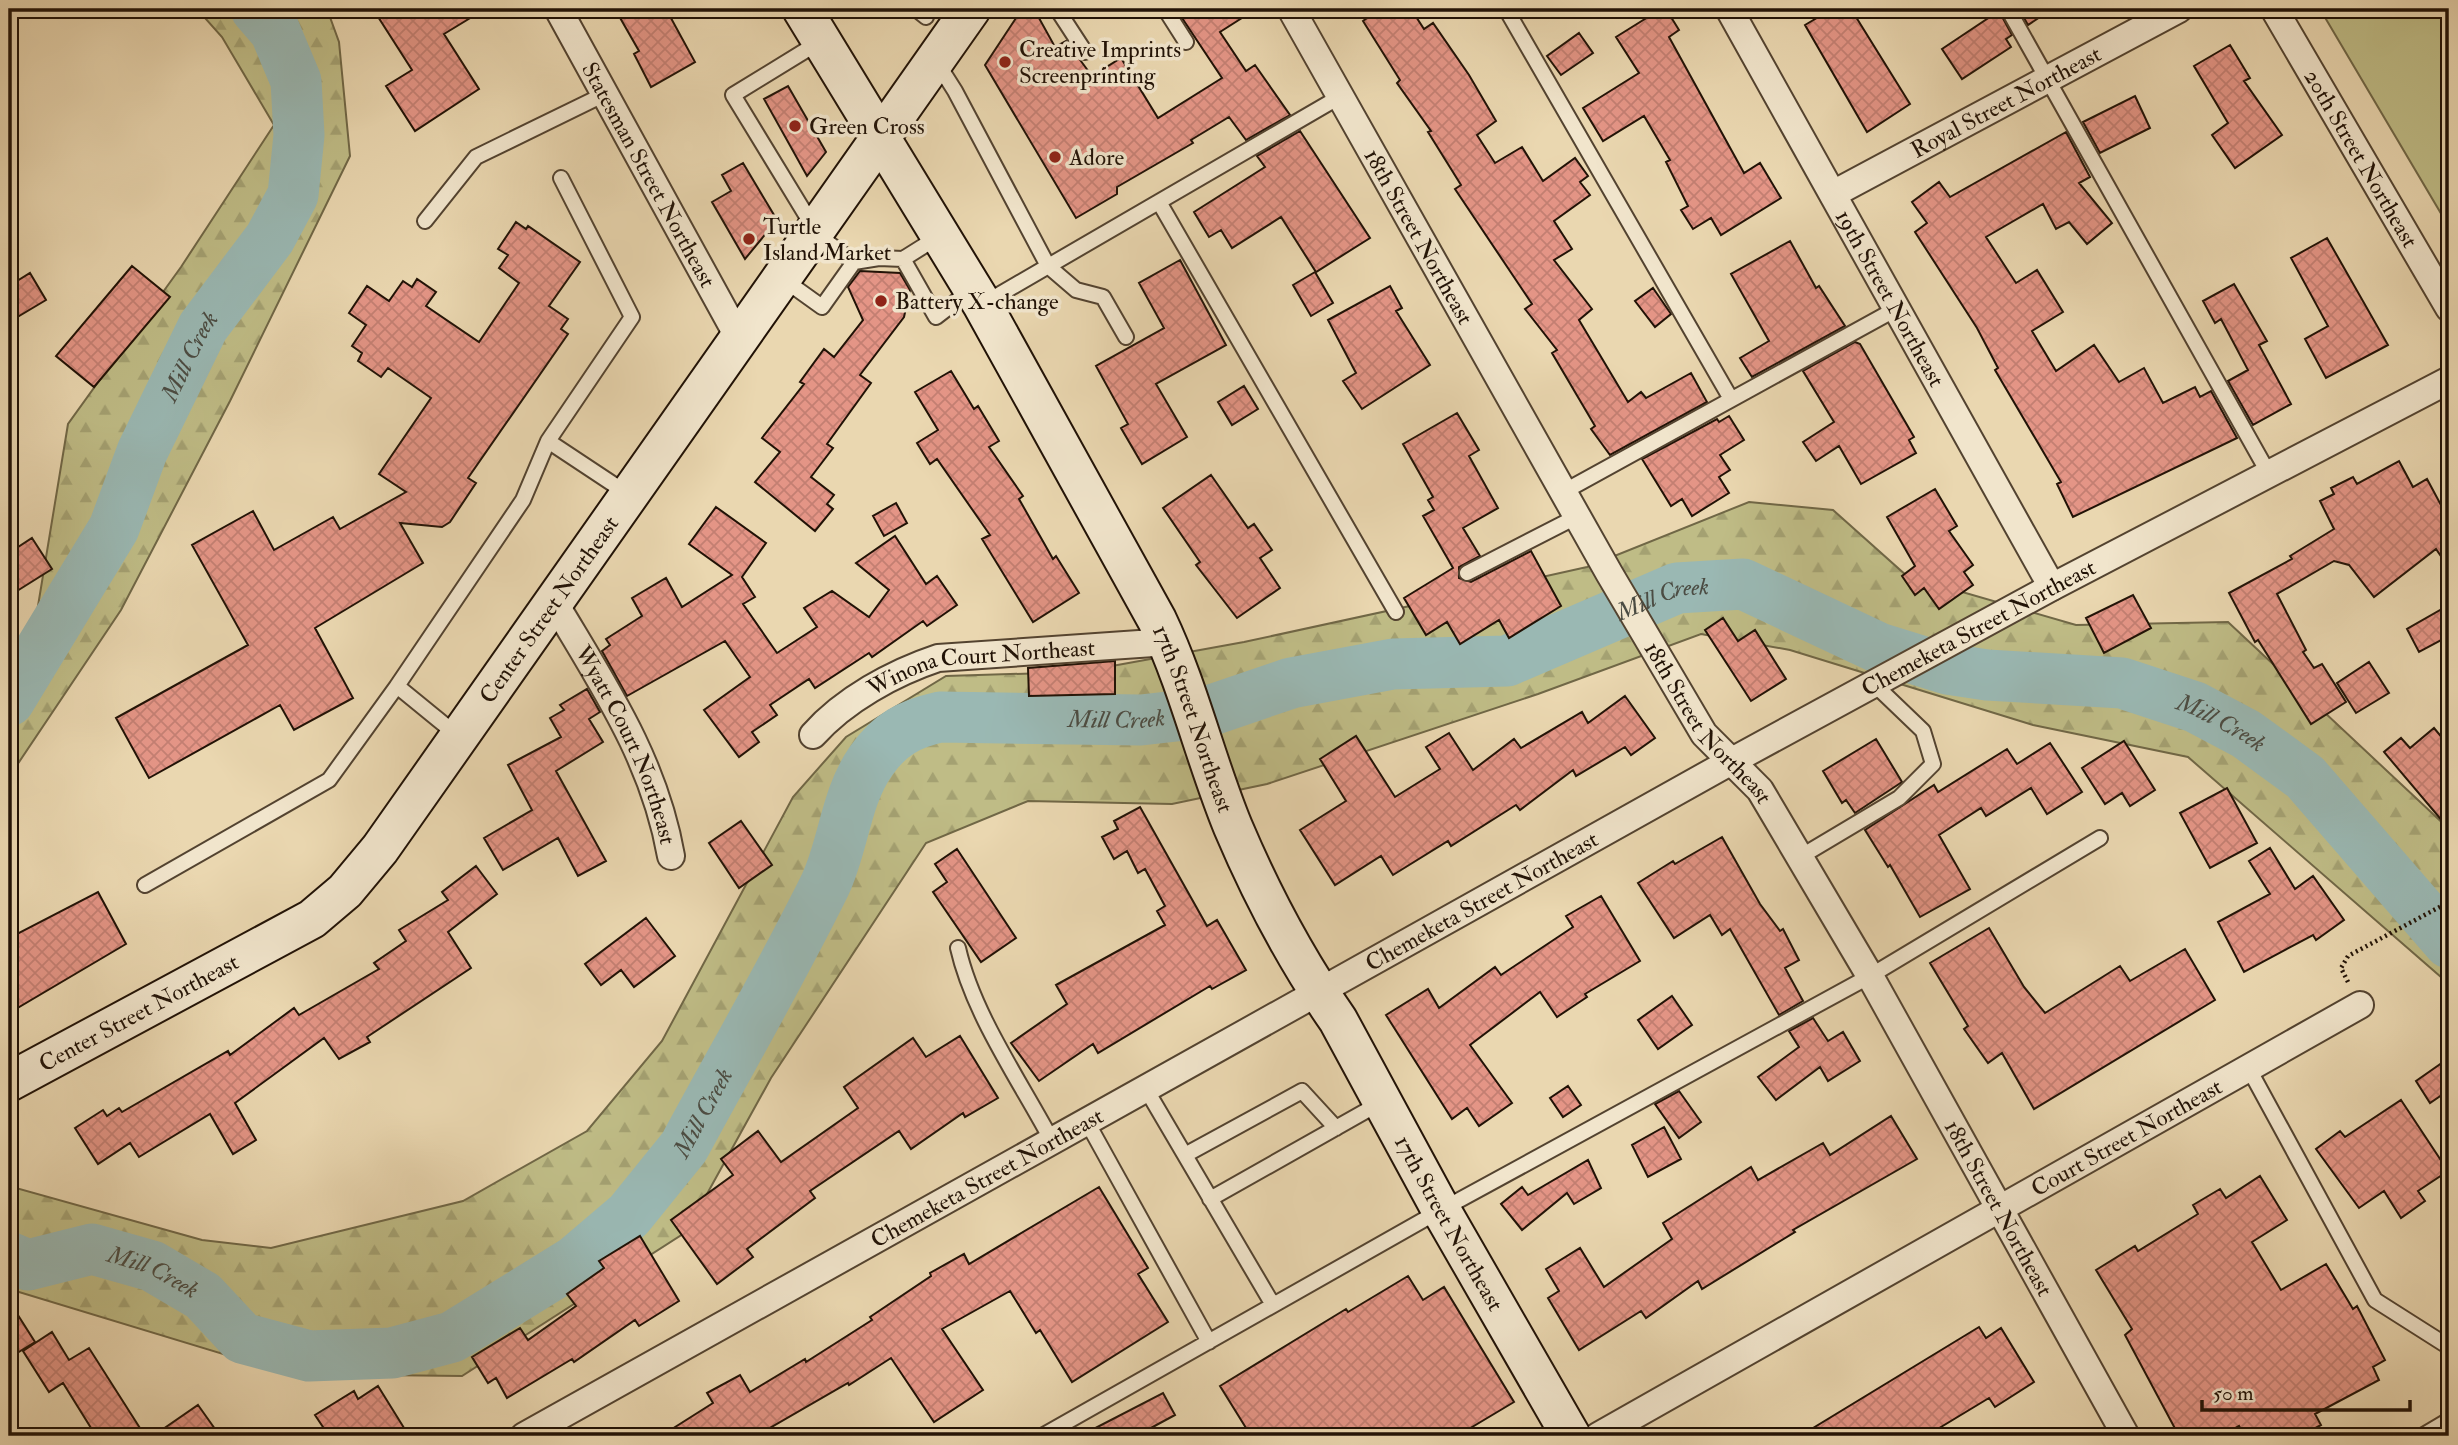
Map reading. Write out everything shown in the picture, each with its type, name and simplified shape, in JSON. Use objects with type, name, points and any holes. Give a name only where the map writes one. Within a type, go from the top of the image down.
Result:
[{"type":"main road","name":"17th Street Northeast","points":[[802,9],[977,297],[1174,658],[1233,825],[1319,992],[1338,1020],[1441,1210],[1571,1436]]},
{"type":"main road","name":"Center Street Northeast","points":[[9,1082],[327,908],[345,891],[380,849],[971,9]]},
{"type":"street","name":"Statesman Street Northeast","points":[[558,9],[740,340]]},
{"type":"street","name":"18th Street Northeast","points":[[1291,9],[1609,573],[1704,734],[1730,762],[1755,781],[1870,976],[2003,1209],[2126,1436]]},
{"type":"street","name":"19th Street Northeast","points":[[1729,9],[2052,587]]},
{"type":"street","name":"Royal Street Northeast","points":[[1833,194],[2179,9]]},
{"type":"street","name":"20th Street Northeast","points":[[2274,9],[2449,308]]},
{"type":"street","name":"Chemeketa Street Northeast","points":[[524,1436],[1730,762],[2052,587],[2449,380]]},
{"type":"street","name":"Wyatt Court Northeast","points":[[554,602],[630,732],[647,767],[664,815],[671,856]]},
{"type":"street","name":"Winona Court Northeast","points":[[813,736],[832,713],[914,666],[938,658],[1174,658]]},
{"type":"street","name":"Court Street Northeast","points":[[1598,1436],[2360,1005]]},
{"type":"lane","points":[[1057,9],[1085,52]]},
{"type":"lane","points":[[1165,9],[1185,42]]},
{"type":"lane","points":[[1506,9],[1731,400]]},
{"type":"lane","points":[[2008,9],[2269,474]]},
{"type":"lane","points":[[822,41],[733,95],[816,232],[854,262],[903,259],[941,235]]},
{"type":"lane","points":[[936,60],[955,90],[1048,266],[1076,290],[1103,298],[1126,337]]},
{"type":"lane","points":[[425,221],[476,158],[605,94]]},
{"type":"lane","points":[[903,259],[936,317],[1048,266],[1340,96]]},
{"type":"lane","points":[[145,885],[329,780],[397,686],[523,500],[548,441],[632,317],[561,178]]},
{"type":"lane","points":[[1158,202],[1396,612]]},
{"type":"lane","points":[[782,279],[822,307],[854,262]]},
{"type":"lane","points":[[1565,491],[1896,309]]},
{"type":"lane","points":[[548,441],[629,495]]},
{"type":"lane","points":[[1467,573],[1578,516]]},
{"type":"lane","points":[[1800,857],[1899,798],[1933,764],[1923,731],[1878,681]]},
{"type":"lane","points":[[397,686],[459,737]]},
{"type":"lane","points":[[1042,1436],[1441,1210],[1870,976],[2100,838]]},
{"type":"lane","points":[[958,948],[964,972],[978,1004],[1052,1141]]},
{"type":"lane","points":[[2249,1069],[2375,1300],[2449,1348]]},
{"type":"lane","points":[[1146,1089],[1273,1305]]},
{"type":"lane","points":[[1185,1155],[1302,1091],[1336,1128]]},
{"type":"lane","points":[[1210,1199],[1382,1101]]},
{"type":"lane","points":[[1087,1122],[1209,1342]]},
{"type":"lane","points":[[2422,1436],[2449,1420]]},
{"type":"path","points":[[2360,1005],[2341,968],[2342,962],[2449,902]]},
{"type":"green space","points":[[197,9],[327,9],[339,42],[350,156],[230,401],[121,610],[9,777],[9,664],[37,612],[68,424],[181,267],[274,125],[222,37]]},
{"type":"green space","points":[[2320,9],[2449,9],[2449,227]]},
{"type":"green space","points":[[1749,502],[1833,510],[1907,576],[2076,625],[2228,622],[2449,829],[2449,984],[2188,757],[2033,725],[1790,650],[1701,634],[1538,694],[1267,784],[1172,804],[1028,801],[926,843],[771,1078],[686,1232],[462,1376],[289,1374],[9,1289],[9,1186],[202,1240],[271,1248],[463,1201],[587,1131],[662,1041],[793,797],[846,737],[946,676],[1079,672],[1244,642],[1587,567]]},
{"type":"building","points":[[373,9],[485,9],[444,34],[479,89],[415,131],[386,86],[412,70]]},
{"type":"building","points":[[615,9],[666,9],[695,62],[651,87],[634,54],[639,51]]},
{"type":"building","points":[[1022,9],[1034,9],[1055,47],[1066,41],[1092,76],[1121,58],[1158,118],[1222,78],[1176,9],[1256,9],[1220,32],[1246,71],[1255,65],[1290,115],[1246,140],[1229,117],[1191,140],[1193,143],[1117,187],[1117,194],[1076,218],[985,65]]},
{"type":"building","points":[[1361,9],[1411,9],[1424,29],[1433,23],[1469,75],[1496,121],[1477,135],[1495,163],[1522,147],[1543,181],[1575,158],[1588,176],[1580,182],[1590,195],[1554,221],[1572,249],[1554,260],[1592,309],[1579,320],[1628,402],[1641,392],[1646,398],[1691,373],[1707,402],[1610,455],[1591,429],[1595,426],[1552,353],[1557,350],[1525,309],[1532,304],[1455,189],[1461,185],[1428,132],[1431,131],[1397,83],[1400,80],[1363,21],[1367,18]]},
{"type":"building","points":[[1661,9],[1666,9],[1679,30],[1669,37],[1744,173],[1760,163],[1781,198],[1721,235],[1711,218],[1693,229],[1681,210],[1688,206],[1666,162],[1670,160],[1644,116],[1603,141],[1583,108],[1639,73],[1616,37]]},
{"type":"building","points":[[1832,9],[1851,9],[1910,104],[1867,132],[1805,25]]},
{"type":"building","points":[[2019,9],[2052,9],[2028,25]]},
{"type":"building","points":[[1999,11],[2012,35],[2006,39],[2011,47],[1962,79],[1942,49]]},
{"type":"building","points":[[1579,33],[1593,53],[1561,75],[1547,56]]},
{"type":"building","points":[[2230,45],[2250,78],[2244,81],[2282,135],[2235,168],[2212,135],[2228,123],[2194,66]]},
{"type":"building","name":"Green Cross","points":[[788,86],[826,152],[807,176],[764,99]]},
{"type":"building","points":[[2135,96],[2150,128],[2100,153],[2083,122]]},
{"type":"building","points":[[1300,131],[1370,238],[1316,272],[1281,217],[1232,248],[1221,230],[1209,237],[1194,212],[1265,167],[1257,156]]},
{"type":"building","points":[[2066,132],[2090,177],[2079,183],[2112,223],[2087,244],[2069,222],[2056,229],[2043,204],[1986,237],[2016,283],[2037,270],[2063,312],[2032,331],[2056,371],[2094,345],[2119,382],[2144,368],[2163,403],[2195,387],[2200,397],[2211,391],[2237,438],[2073,517],[2057,484],[2061,482],[1995,370],[1998,368],[1977,328],[1915,232],[1927,223],[1912,202],[1939,182],[1950,197]]},
{"type":"building","points":[[743,163],[777,220],[745,259],[712,202],[731,191],[722,175]]},
{"type":"building","points":[[516,222],[526,229],[528,226],[580,262],[549,306],[568,319],[561,329],[568,334],[468,478],[476,483],[450,522],[442,527],[400,523],[423,563],[315,628],[353,698],[294,730],[280,705],[149,778],[116,718],[248,645],[192,545],[253,511],[274,550],[333,517],[340,529],[406,492],[379,474],[431,398],[388,368],[381,377],[358,361],[362,353],[352,346],[366,325],[349,313],[367,286],[389,301],[403,281],[412,287],[417,279],[436,292],[426,306],[479,342],[519,283],[499,268],[508,255],[498,249]]},
{"type":"building","points":[[2327,238],[2388,345],[2326,378],[2305,339],[2328,326],[2291,258]]},
{"type":"building","points":[[1790,241],[1816,288],[1819,286],[1845,326],[1752,377],[1740,358],[1769,341],[1731,274]]},
{"type":"building","points":[[1180,260],[1226,345],[1156,384],[1187,437],[1142,464],[1121,428],[1128,424],[1096,366],[1164,328],[1139,283]]},
{"type":"building","points":[[132,266],[170,297],[94,387],[56,356]]},
{"type":"building","points":[[860,271],[900,273],[910,290],[904,317],[860,375],[871,383],[827,444],[833,448],[811,477],[834,495],[827,504],[833,509],[815,531],[755,482],[780,452],[762,438],[804,384],[800,382],[824,349],[834,357],[863,320],[848,287]]},
{"type":"building","points":[[1315,272],[1333,303],[1311,316],[1293,285]]},
{"type":"building","points":[[30,273],[46,300],[9,322],[9,286]]},
{"type":"building","points":[[2234,284],[2267,341],[2259,345],[2291,404],[2253,425],[2228,381],[2248,370],[2221,319],[2215,323],[2203,301]]},
{"type":"building","points":[[1390,286],[1402,308],[1396,311],[1430,365],[1362,409],[1343,381],[1356,373],[1328,320]]},
{"type":"building","points":[[1653,288],[1671,314],[1655,327],[1635,301]]},
{"type":"building","points":[[1855,342],[1860,344],[1914,437],[1909,440],[1916,453],[1861,484],[1839,446],[1816,461],[1803,442],[1834,422],[1803,371]]},
{"type":"building","points":[[951,371],[974,409],[978,406],[999,441],[989,447],[1023,496],[1019,499],[1053,559],[1056,556],[1079,593],[1033,622],[982,539],[990,535],[937,459],[930,464],[917,443],[938,430],[915,392]]},
{"type":"building","points":[[1244,386],[1258,409],[1232,425],[1218,402]]},
{"type":"building","points":[[1457,413],[1479,450],[1469,456],[1498,508],[1463,528],[1480,556],[1459,567],[1459,578],[1471,582],[1531,551],[1561,606],[1509,638],[1499,620],[1460,644],[1447,622],[1426,635],[1404,598],[1453,568],[1423,516],[1434,510],[1428,500],[1433,497],[1403,444]]},
{"type":"building","points":[[1729,416],[1744,440],[1720,455],[1730,470],[1719,477],[1729,493],[1692,516],[1682,499],[1671,506],[1642,459],[1717,419],[1719,422]]},
{"type":"building","points":[[2399,461],[2413,487],[2427,479],[2449,520],[2449,568],[2436,549],[2374,597],[2349,565],[2334,561],[2277,594],[2306,650],[2303,652],[2314,668],[2322,664],[2346,702],[2311,724],[2258,640],[2255,642],[2229,593],[2292,559],[2290,556],[2334,529],[2320,501],[2334,494],[2331,488],[2353,477],[2357,484]]},
{"type":"building","points":[[1211,475],[1248,528],[1254,524],[1272,550],[1260,558],[1280,588],[1237,618],[1196,565],[1200,562],[1163,508]]},
{"type":"building","points":[[1935,489],[1957,526],[1949,531],[1973,565],[1964,572],[1973,585],[1939,609],[1924,588],[1915,595],[1902,576],[1915,566],[1887,517]]},
{"type":"building","points":[[896,503],[907,523],[884,536],[873,516]]},
{"type":"building","points":[[716,507],[766,543],[742,577],[755,597],[743,604],[777,653],[817,627],[804,608],[832,591],[869,617],[889,590],[856,563],[895,536],[926,584],[937,576],[957,605],[927,626],[923,621],[872,657],[869,653],[815,688],[809,679],[770,705],[777,715],[752,732],[759,742],[739,757],[704,710],[750,677],[725,641],[627,696],[602,651],[610,645],[606,639],[642,616],[632,598],[666,578],[682,607],[732,575],[689,544]]},
{"type":"building","points":[[32,538],[52,569],[9,596],[9,553]]},
{"type":"building","points":[[2133,595],[2151,628],[2104,653],[2086,618]]},
{"type":"building","points":[[2449,605],[2449,636],[2419,652],[2407,629]]},
{"type":"building","points":[[1723,618],[1738,641],[1755,630],[1786,679],[1751,701],[1705,630]]},
{"type":"building","points":[[1115,661],[1115,694],[1029,696],[1028,668]]},
{"type":"building","points":[[2369,662],[2389,693],[2356,713],[2337,683]]},
{"type":"building","points":[[587,689],[600,712],[589,719],[603,742],[556,771],[606,861],[578,876],[558,838],[503,870],[484,838],[532,810],[508,765],[561,737],[550,718],[564,710],[560,705]]},
{"type":"building","points":[[1625,696],[1655,738],[1631,755],[1625,747],[1576,776],[1573,770],[1520,810],[1516,805],[1451,846],[1448,841],[1393,875],[1381,856],[1335,885],[1300,830],[1346,801],[1320,759],[1356,736],[1395,797],[1440,769],[1426,747],[1449,733],[1473,770],[1514,739],[1521,748],[1582,712],[1588,723]]},
{"type":"building","points":[[2434,728],[2449,746],[2449,829],[2384,752],[2401,738],[2410,748]]},
{"type":"building","points":[[1876,739],[1902,782],[1855,813],[1846,800],[1842,803],[1823,771]]},
{"type":"building","points":[[2124,741],[2155,790],[2130,806],[2122,793],[2105,804],[2082,768]]},
{"type":"building","points":[[2050,743],[2082,792],[2047,814],[2031,788],[1986,816],[1981,808],[1939,835],[1970,889],[1920,917],[1890,865],[1888,867],[1865,830],[1934,785],[1938,792],[2007,749],[2017,764]]},
{"type":"building","points":[[2227,788],[2257,843],[2210,868],[2180,813]]},
{"type":"building","points":[[1140,807],[1207,926],[1217,920],[1246,970],[1212,989],[1210,986],[1098,1053],[1093,1044],[1039,1081],[1011,1043],[1067,1004],[1056,985],[1165,925],[1157,911],[1165,906],[1145,869],[1138,873],[1127,851],[1114,859],[1102,837],[1118,829],[1114,821]]},
{"type":"building","points":[[741,821],[772,865],[739,888],[709,843]]},
{"type":"building","points":[[1722,837],[1760,904],[1780,931],[1783,929],[1799,960],[1785,968],[1803,1001],[1779,1015],[1730,929],[1722,935],[1710,915],[1674,938],[1638,883],[1673,861],[1675,864]]},
{"type":"building","points":[[2270,848],[2295,889],[2313,876],[2344,920],[2316,940],[2313,935],[2244,972],[2218,922],[2270,894],[2249,861]]},
{"type":"building","points":[[957,849],[1016,938],[981,962],[933,892],[947,882],[935,864]]},
{"type":"building","points":[[476,866],[497,894],[448,932],[471,968],[367,1037],[370,1042],[339,1059],[324,1038],[235,1103],[256,1140],[233,1154],[210,1114],[139,1157],[130,1143],[98,1164],[75,1128],[103,1110],[107,1116],[119,1108],[122,1112],[228,1051],[230,1055],[294,1008],[299,1015],[379,969],[374,963],[406,941],[399,930],[448,900],[442,892]]},
{"type":"building","points":[[98,892],[126,944],[9,1013],[9,938]]},
{"type":"building","points":[[1601,896],[1640,961],[1585,994],[1587,997],[1557,1017],[1540,992],[1470,1045],[1512,1103],[1479,1126],[1467,1108],[1452,1119],[1386,1015],[1428,989],[1439,1008],[1495,967],[1501,975],[1573,927],[1566,916]]},
{"type":"building","points":[[646,918],[675,956],[634,987],[621,970],[601,985],[585,964]]},
{"type":"building","points":[[1989,928],[2024,987],[2045,1013],[2120,966],[2130,981],[2185,949],[2215,1000],[2034,1109],[2002,1053],[1988,1063],[1964,1029],[1968,1026],[1930,963]]},
{"type":"building","points":[[1672,996],[1692,1025],[1658,1049],[1638,1020]]},
{"type":"building","points":[[1813,1018],[1828,1041],[1843,1032],[1860,1061],[1828,1081],[1820,1067],[1776,1100],[1758,1077],[1799,1047],[1789,1031]]},
{"type":"building","points":[[960,1036],[998,1098],[965,1117],[963,1113],[911,1149],[899,1131],[810,1191],[815,1198],[747,1249],[753,1257],[717,1284],[671,1220],[733,1175],[721,1159],[758,1131],[781,1162],[858,1108],[844,1087],[913,1038],[926,1057]]},
{"type":"building","points":[[2449,1058],[2449,1090],[2430,1103],[2416,1081]]},
{"type":"building","points":[[1568,1086],[1581,1105],[1563,1117],[1550,1098]]},
{"type":"building","points":[[1679,1091],[1701,1122],[1679,1138],[1655,1104]]},
{"type":"building","points":[[2401,1100],[2448,1171],[2418,1191],[2425,1201],[2401,1218],[2384,1191],[2359,1208],[2316,1149],[2340,1131],[2345,1137]]},
{"type":"building","points":[[1891,1116],[1917,1159],[1793,1230],[1795,1232],[1702,1289],[1698,1281],[1646,1318],[1641,1311],[1579,1350],[1548,1298],[1559,1291],[1546,1269],[1580,1248],[1604,1287],[1672,1239],[1663,1223],[1751,1167],[1758,1180],[1823,1143],[1830,1155]]},
{"type":"building","points":[[1664,1127],[1681,1159],[1648,1177],[1632,1145]]},
{"type":"building","points":[[1588,1160],[1601,1188],[1574,1204],[1567,1193],[1522,1230],[1501,1204],[1522,1187],[1528,1195]]},
{"type":"building","points":[[2260,1176],[2287,1220],[2252,1242],[2281,1290],[2326,1264],[2353,1309],[2357,1306],[2385,1360],[2373,1367],[2379,1380],[2315,1414],[2321,1425],[2301,1436],[2244,1436],[2239,1426],[2221,1436],[2179,1436],[2125,1335],[2132,1329],[2096,1270],[2135,1246],[2138,1251],[2198,1214],[2193,1205],[2220,1189],[2226,1198]]},
{"type":"building","points":[[1099,1187],[1148,1268],[1138,1274],[1168,1322],[1072,1382],[1040,1330],[1036,1333],[1010,1291],[942,1329],[983,1390],[934,1422],[891,1358],[849,1385],[848,1383],[770,1428],[774,1436],[661,1436],[713,1403],[707,1393],[740,1375],[750,1392],[805,1359],[806,1362],[872,1320],[870,1317],[931,1276],[930,1273],[964,1254],[969,1264]]},
{"type":"building","points":[[640,1236],[679,1301],[639,1326],[635,1320],[574,1362],[572,1359],[507,1398],[496,1378],[488,1383],[472,1357],[520,1328],[528,1340],[576,1306],[567,1294],[604,1268],[599,1261]]},
{"type":"building","points":[[1408,1276],[1423,1300],[1444,1287],[1514,1402],[1457,1436],[1251,1436],[1220,1386],[1346,1309],[1348,1312]]},
{"type":"building","points":[[9,1301],[35,1342],[9,1358]]},
{"type":"building","points":[[1979,1327],[1986,1338],[2001,1328],[2034,1382],[1995,1407],[1989,1398],[1926,1436],[1800,1436]]},
{"type":"building","points":[[52,1332],[69,1360],[89,1348],[145,1436],[96,1436],[63,1383],[49,1392],[23,1351]]},
{"type":"building","points":[[378,1386],[409,1436],[329,1436],[315,1415],[354,1391],[358,1399]]},
{"type":"building","points":[[1163,1393],[1175,1415],[1149,1429],[1153,1436],[1080,1436]]},
{"type":"building","points":[[198,1405],[220,1436],[153,1436]]},
{"type":"waterway","name":"Mill Creek","points":[[9,701],[114,528],[142,452],[203,327],[270,238],[293,195],[299,135],[296,81],[275,31],[256,9]]},
{"type":"waterway","name":"Mill Creek","points":[[9,1257],[28,1265],[92,1249],[152,1266],[203,1296],[242,1338],[309,1356],[392,1353],[452,1337],[575,1261],[629,1215],[684,1147],[825,885],[862,775],[885,744],[901,732],[940,717],[1141,720],[1203,713],[1291,683],[1393,664],[1507,661],[1677,588],[1743,584],[1879,648],[1947,669],[1987,675],[2122,683],[2195,707],[2246,734],[2305,777],[2449,943]]},
{"type":"place","name":"Creative Imprints Screenprinting","points":[[1005,62]]},
{"type":"place","name":"Green Cross","points":[[795,126]]},
{"type":"place","name":"Adore","points":[[1055,157]]},
{"type":"place","name":"Turtle Island Market","points":[[749,239]]},
{"type":"place","name":"Battery X-change","points":[[881,301]]}]
